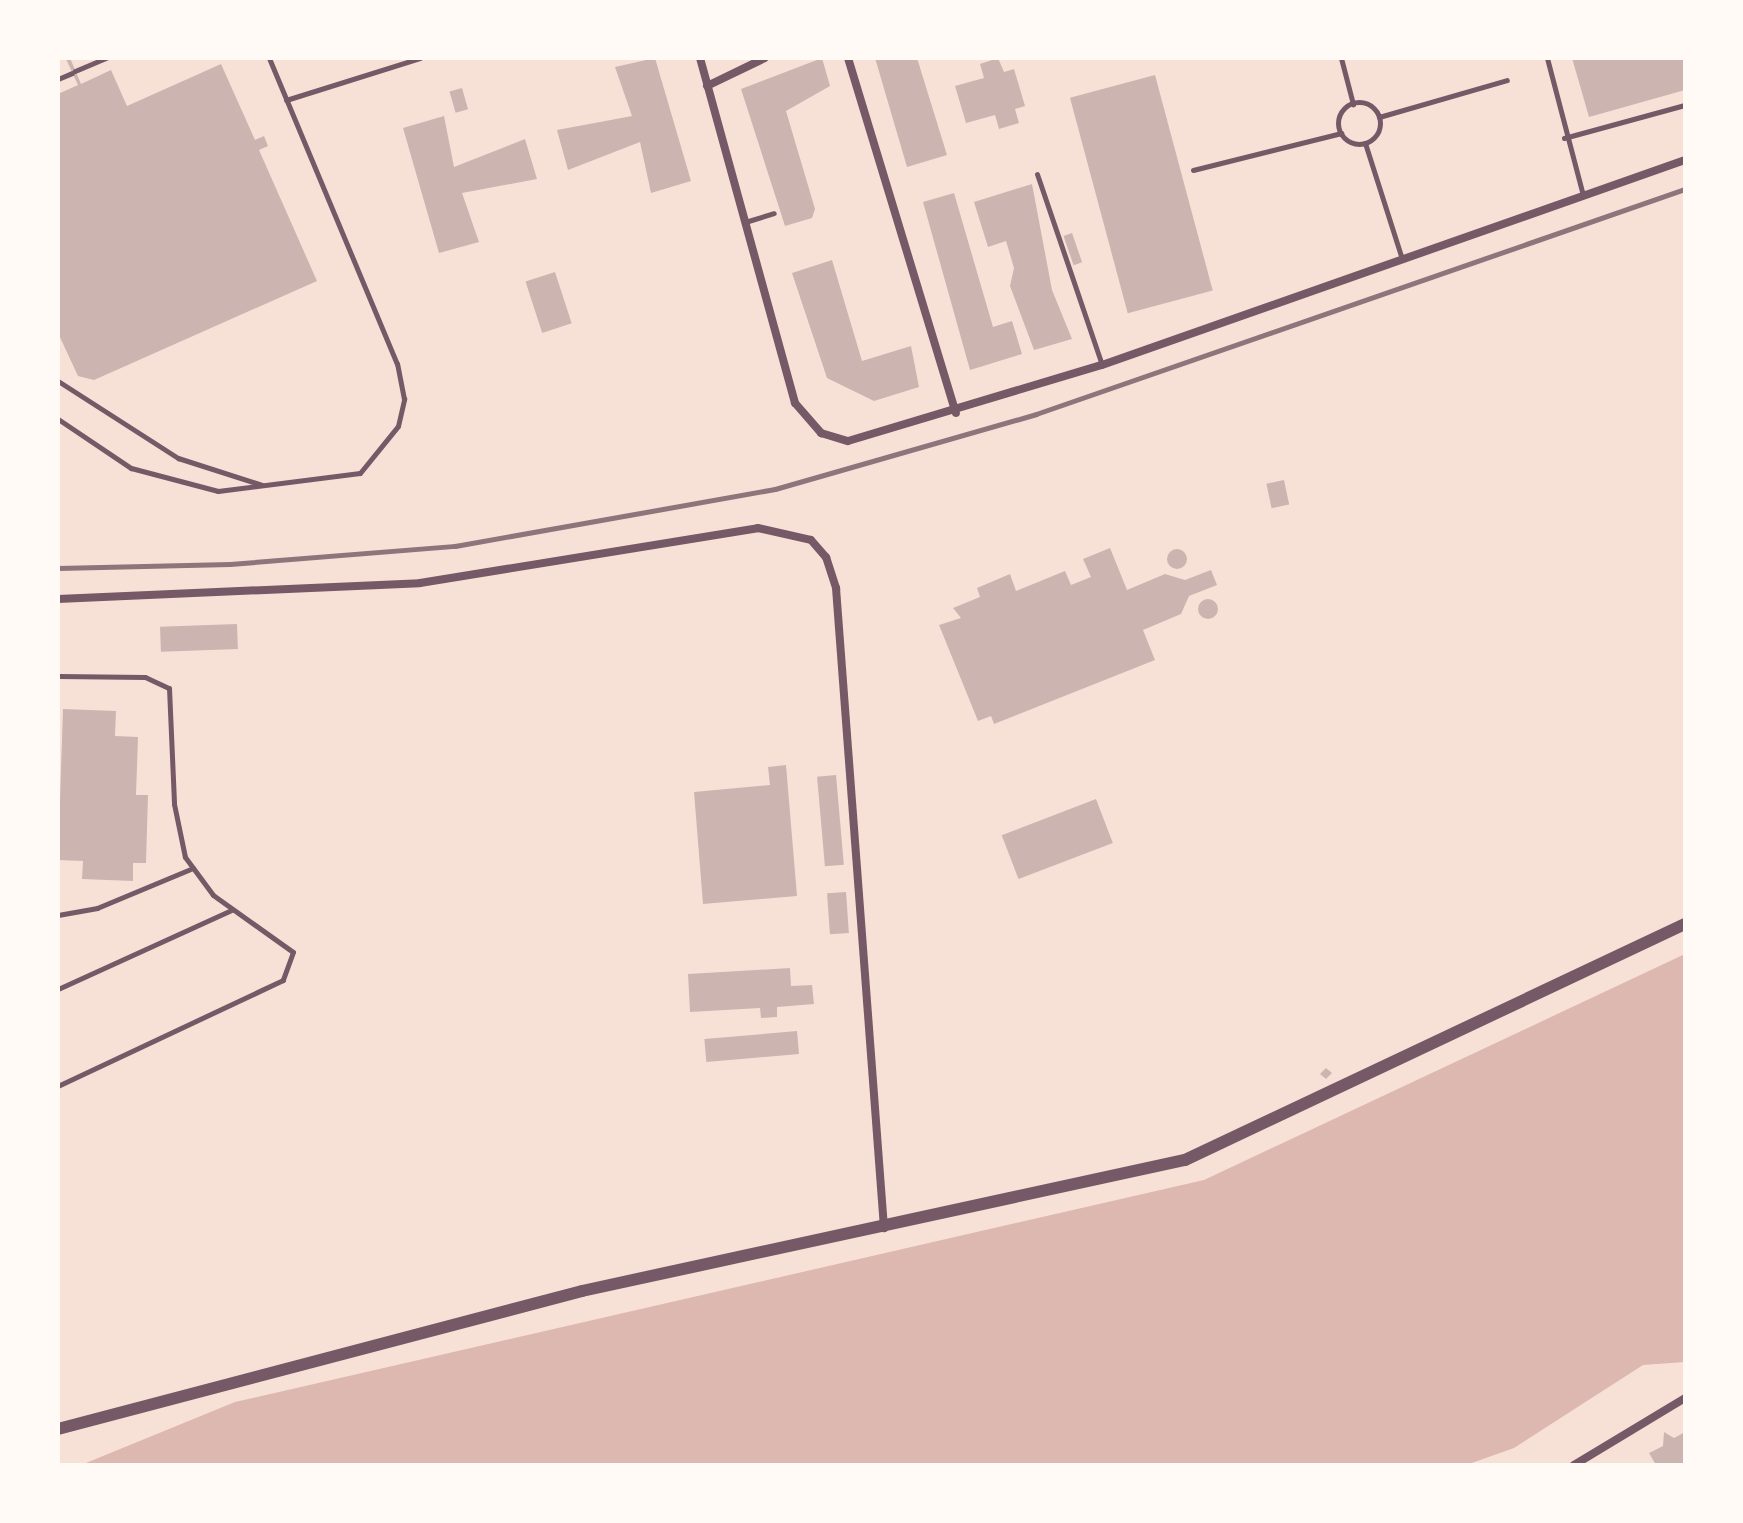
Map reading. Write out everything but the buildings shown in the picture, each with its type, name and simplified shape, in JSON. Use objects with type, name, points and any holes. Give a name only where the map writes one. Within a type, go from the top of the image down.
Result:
[{"type":"street","points":[[700,58],[795,403],[821,433],[862,439],[956,413],[1102,365],[1685,160]]},
{"type":"street","points":[[707,86],[765,58]]},
{"type":"street","points":[[848,58],[956,413]]},
{"type":"street","points":[[58,599],[420,583],[758,528],[811,540],[826,557],[836,588],[884,1228]]},
{"type":"street","points":[[58,1429],[567,1294],[884,1228],[1185,1160],[1685,924]]},
{"type":"street","points":[[1574,1465],[1685,1398]]},
{"type":"lane","points":[[58,79],[106,58]]},
{"type":"lane","points":[[58,419],[167,483],[218,491],[360,473],[398,426],[404,399],[397,364],[269,58]]},
{"type":"lane","points":[[286,100],[420,58]]},
{"type":"lane","points":[[1341,58],[1353,104]]},
{"type":"lane","points":[[1547,58],[1564,138],[1583,195]]},
{"type":"lane","points":[[1379,117],[1507,80]]},
{"type":"lane","points":[[1341,133],[1342,112],[1353,104],[1372,106],[1379,117],[1376,136],[1365,143]]},
{"type":"lane","points":[[1564,138],[1685,105]]},
{"type":"lane","points":[[1193,170],[1341,133],[1365,143],[1402,259]]},
{"type":"lane","points":[[1037,174],[1102,365]]},
{"type":"lane","points":[[745,222],[774,213]]},
{"type":"lane","points":[[58,381],[178,458],[267,487]]},
{"type":"lane","points":[[58,676],[145,677],[169,688],[174,804],[193,868],[231,910],[290,943],[283,980],[58,1086]]},
{"type":"lane","points":[[58,915],[89,911],[193,868]]},
{"type":"lane","points":[[58,989],[231,910]]},
{"type":"shaded area","points":[[1685,954],[1685,1362],[1643,1365],[1514,1448],[1466,1465],[81,1465],[235,1402],[1204,1180]]},
{"type":"railway","points":[[58,568],[230,564],[455,546],[775,489],[1036,414],[1685,189]]}]
